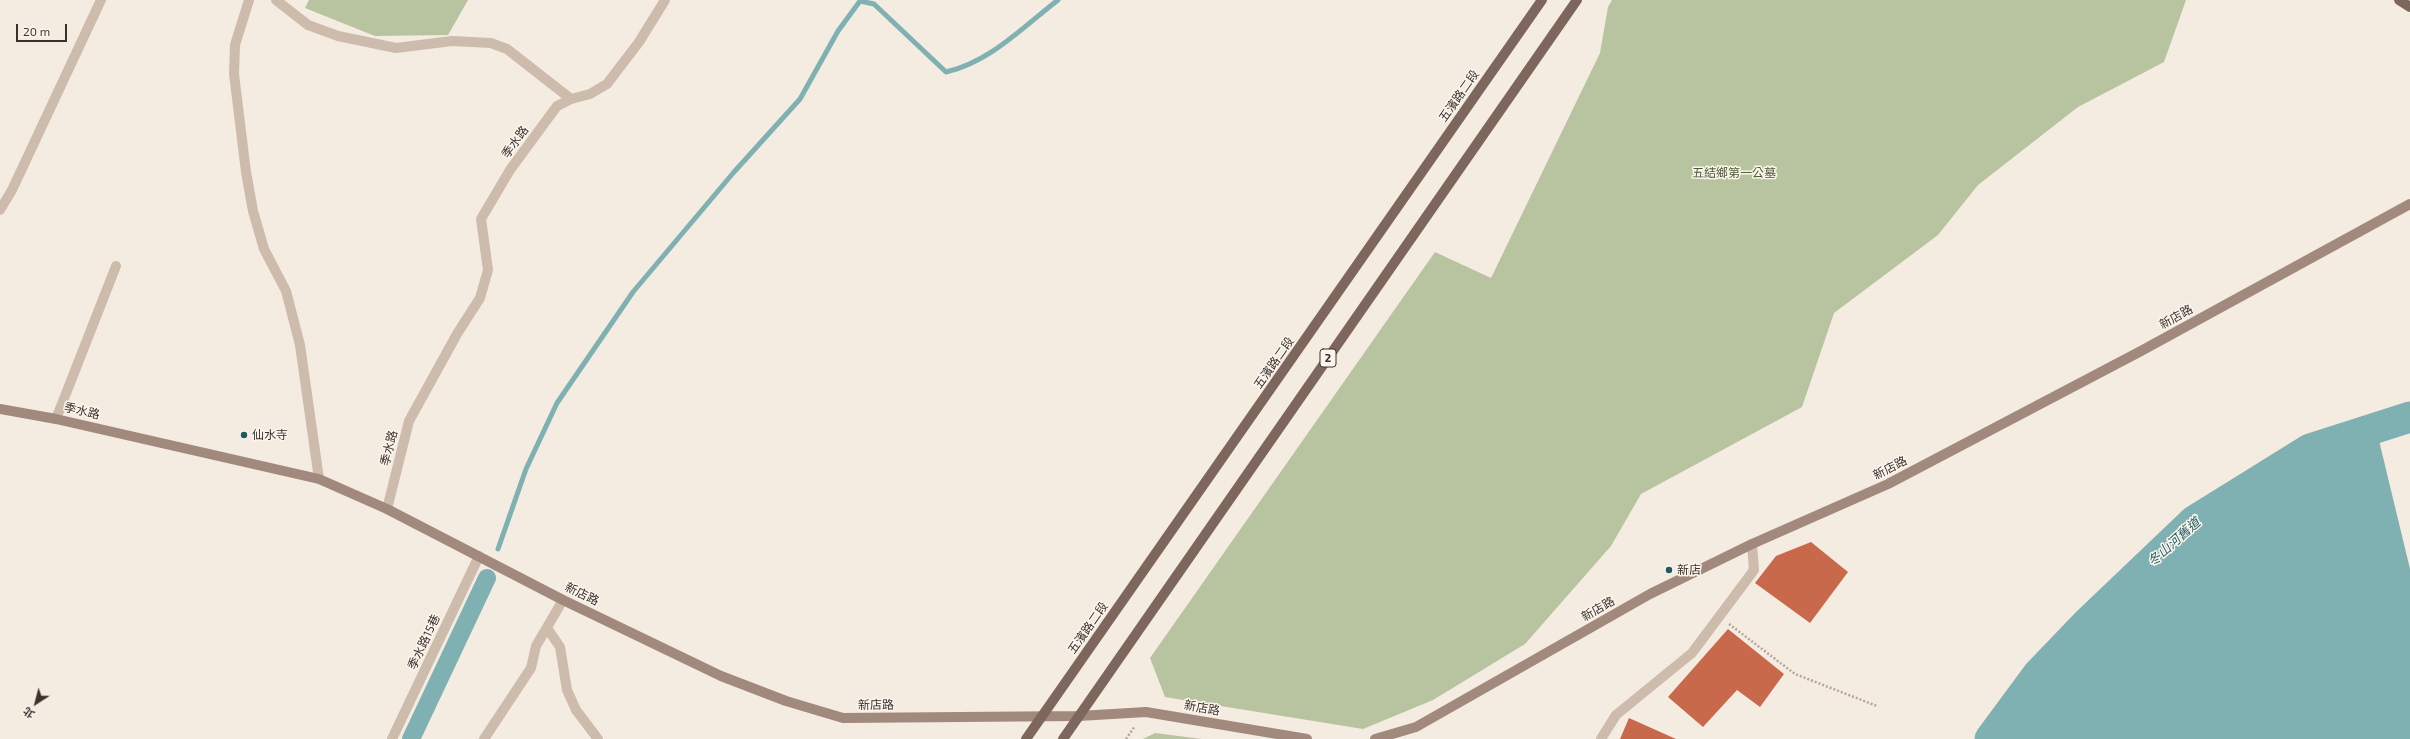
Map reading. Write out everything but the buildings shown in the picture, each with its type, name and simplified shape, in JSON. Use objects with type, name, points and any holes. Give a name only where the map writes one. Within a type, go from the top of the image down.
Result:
[{"type":"main road","name":"五濱路二段","points":[[1026,739],[1542,0]]},
{"type":"main road","name":"2","points":[[1063,739],[1577,0]]},
{"type":"main road","points":[[2399,0],[2410,7]]},
{"type":"street","points":[[0,210],[12,190],[100,0]]},
{"type":"street","points":[[248,0],[235,45],[234,74],[246,172],[253,212],[262,242],[286,291],[300,345],[319,479]]},
{"type":"street","points":[[276,0],[308,25],[338,36],[396,48],[452,41],[491,43],[507,49],[571,99]]},
{"type":"street","name":"季水路","points":[[387,509],[409,421],[457,334],[480,298],[488,270],[481,219],[510,170],[557,106],[571,99],[590,94],[607,84],[638,42],[665,0]]},
{"type":"street","name":"新店路","points":[[1375,739],[1416,727],[1650,594],[1752,544],[1888,484],[2141,351],[2410,204]]},
{"type":"street","points":[[56,419],[116,266]]},
{"type":"street","name":"季水路","points":[[0,409],[56,419],[319,479],[387,509],[479,556]]},
{"type":"street","points":[[1601,739],[1616,715],[1692,653],[1754,570],[1752,544]]},
{"type":"street","name":"新店路","points":[[479,556],[563,600],[721,676],[786,700],[842,718],[1043,715],[1079,716],[1146,712],[1307,739]]},
{"type":"street","name":"季水路15巷","points":[[392,739],[479,556]]},
{"type":"street","points":[[484,739],[531,668],[536,646],[563,600]]},
{"type":"street","points":[[547,628],[560,647],[570,696],[576,710],[598,739]]},
{"type":"path","points":[[1719,617],[1795,674],[1877,706]]},
{"type":"green space","points":[[309,0],[468,0],[448,35],[375,36],[305,8]]},
{"type":"green space","name":"五結鄉第一公墓","points":[[1612,0],[2186,0],[2164,62],[2078,107],[1978,185],[1938,235],[1834,313],[1802,407],[1641,494],[1611,546],[1525,644],[1433,700],[1363,729],[1165,697],[1150,658],[1435,252],[1491,278],[1600,53],[1608,7]]},
{"type":"green space","points":[[1155,733],[1202,739],[1143,739]]},
{"type":"water","points":[[2376,428],[2410,569],[2410,739],[1990,739],[2038,674],[2087,623],[2199,518],[2310,449]]},
{"type":"waterway","points":[[498,549],[526,469],[557,403],[633,292],[734,172],[800,99],[838,31],[860,1],[874,4],[946,72],[962,67],[992,52],[1058,0]]},
{"type":"waterway","name":"冬山河舊道","points":[[1990,739],[2038,674],[2087,623],[2194,521],[2310,449],[2410,417]]},
{"type":"waterway","points":[[411,739],[487,578]]},
{"type":"place","name":"仙水寺","points":[[244,435]]},
{"type":"place","name":"新店","points":[[1669,570]]}]
